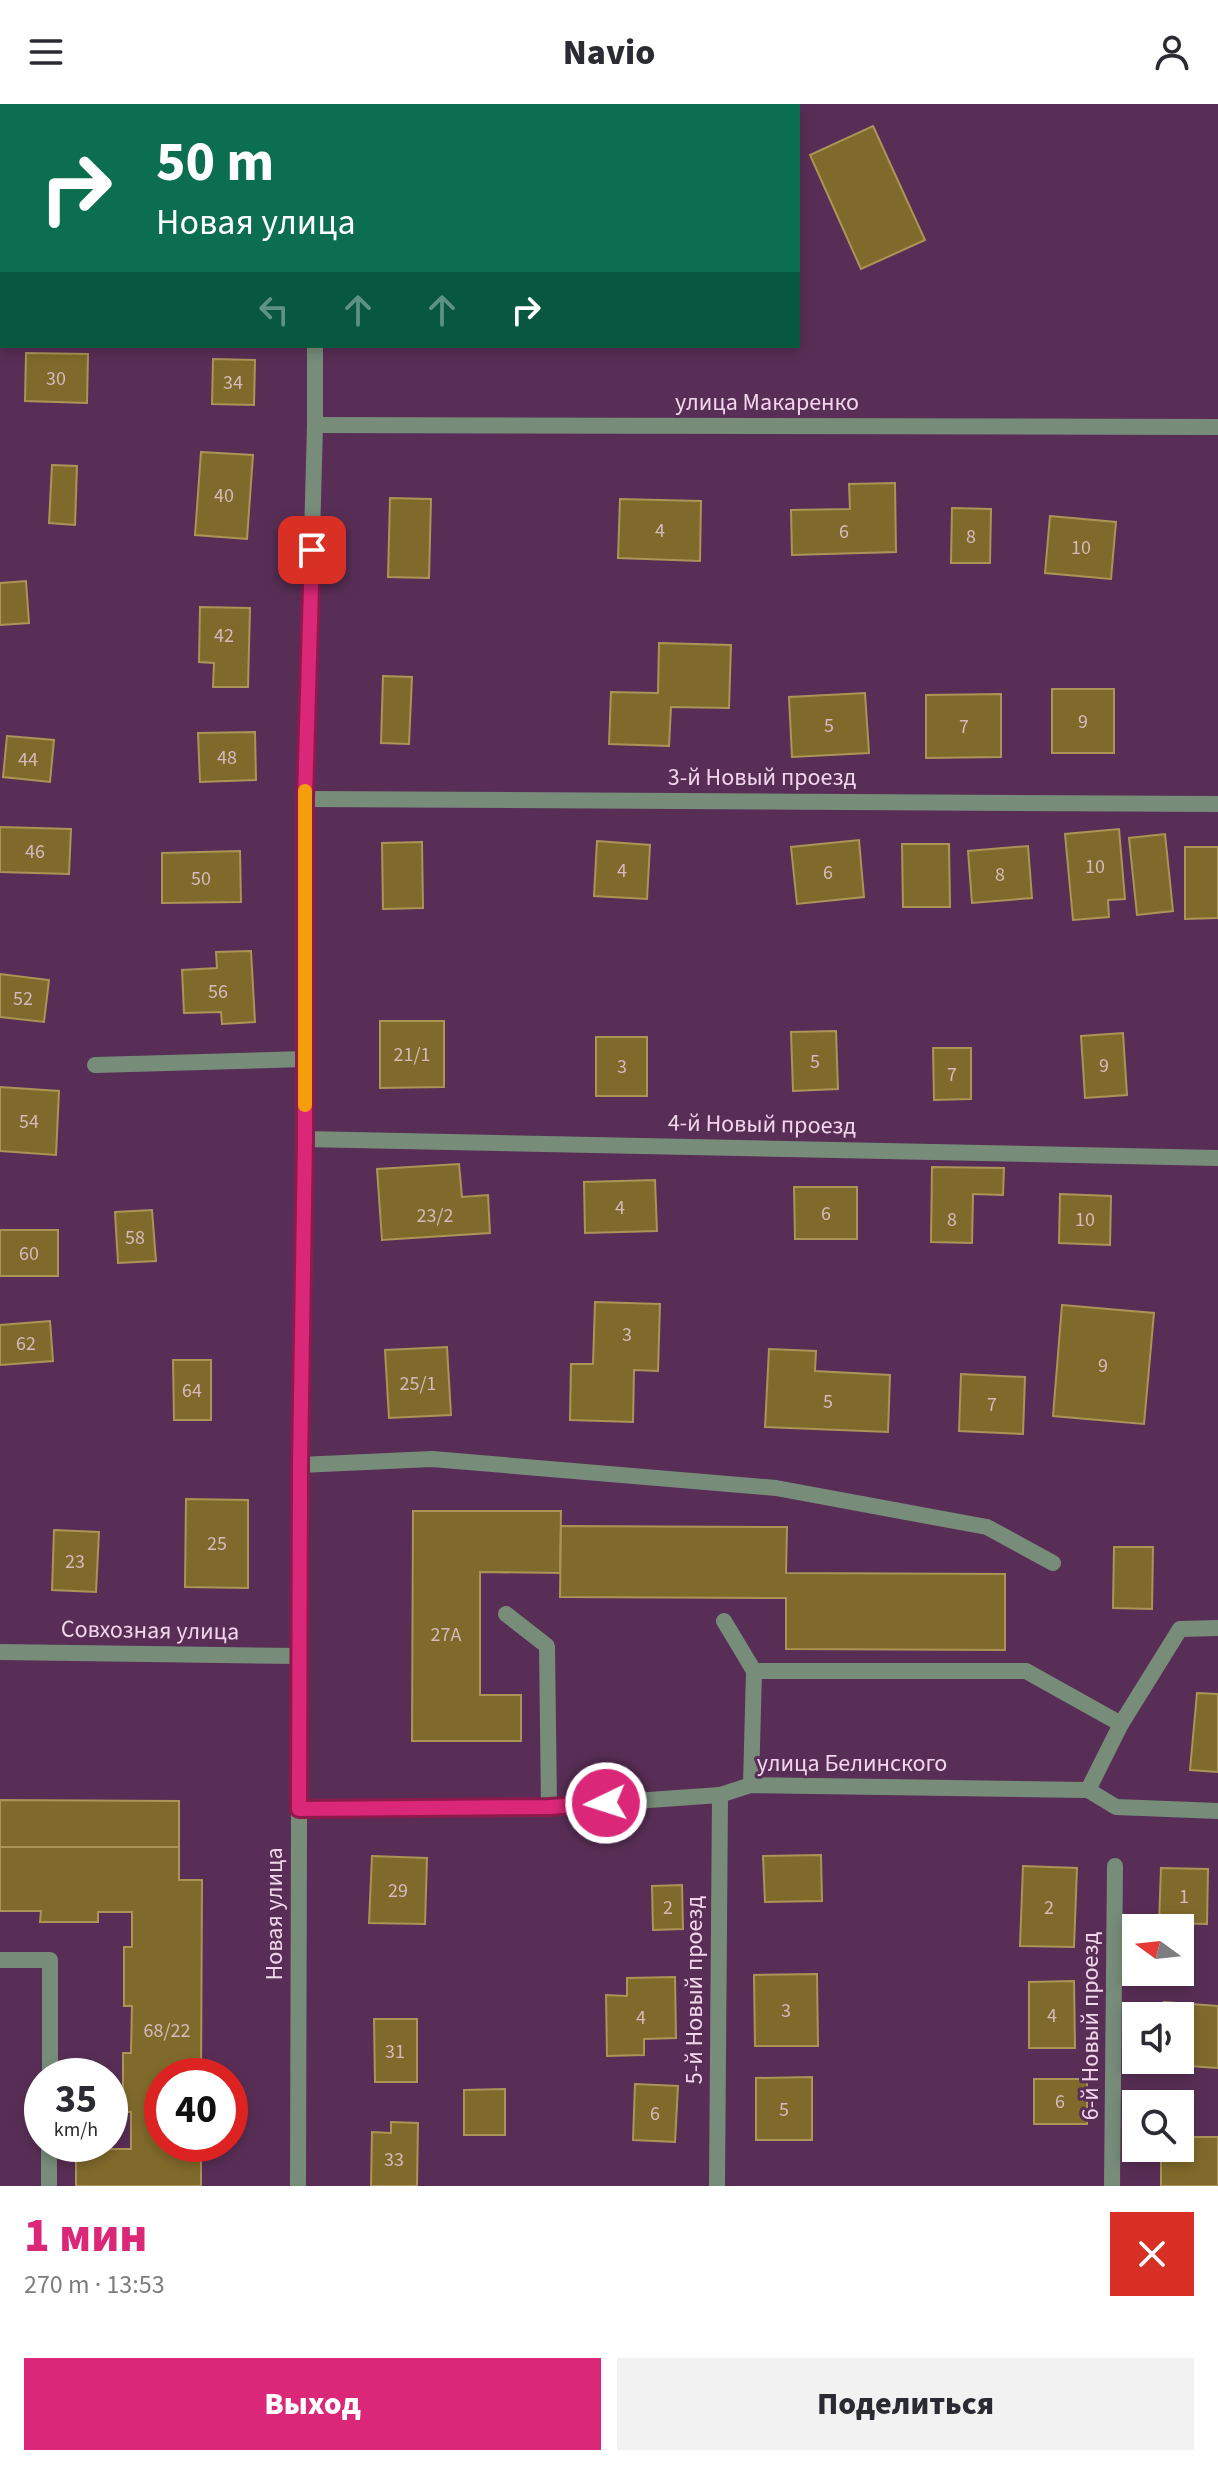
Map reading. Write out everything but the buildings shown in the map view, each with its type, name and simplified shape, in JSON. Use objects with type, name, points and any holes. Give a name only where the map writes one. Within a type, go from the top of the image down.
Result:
[{"type":"street","name":"Новая улица","points":[[298,2186],[305,799],[315,348]]},
{"type":"street","name":"улица Макаренко","points":[[315,425],[1218,427]]},
{"type":"street","name":"3-й Новый проезд","points":[[305,799],[1218,804]]},
{"type":"street","points":[[95,1065],[305,1059]]},
{"type":"street","name":"4-й Новый проезд","points":[[305,1139],[1218,1158]]},
{"type":"street","points":[[300,1465],[432,1459],[776,1488],[987,1527],[1053,1563]]},
{"type":"street","points":[[506,1614],[547,1646],[549,1807]]},
{"type":"street","points":[[724,1621],[754,1671],[751,1785]]},
{"type":"street","points":[[1218,1628],[1180,1629],[1121,1724],[1088,1790],[1116,1807],[1218,1811]]},
{"type":"street","name":"Совхозная улица","points":[[0,1652],[300,1656]]},
{"type":"street","points":[[754,1671],[1026,1671],[1121,1724]]},
{"type":"street","name":"улица Белинского","points":[[299,1809],[549,1807],[720,1795],[751,1785],[1088,1790]]},
{"type":"street","name":"5-й Новый проезд","points":[[717,2186],[720,1795]]},
{"type":"street","name":"6-й Новый проезд","points":[[1112,2186],[1115,1866]]},
{"type":"street","points":[[0,1960],[50,1960],[50,2058]]},
{"type":"street","points":[[49,2162],[49,2186]]},
{"type":"slow traffic","points":[[305,791],[305,1105]]},
{"type":"route","points":[[312,550],[305,799],[299,1809],[549,1807],[606,1803]]}]
